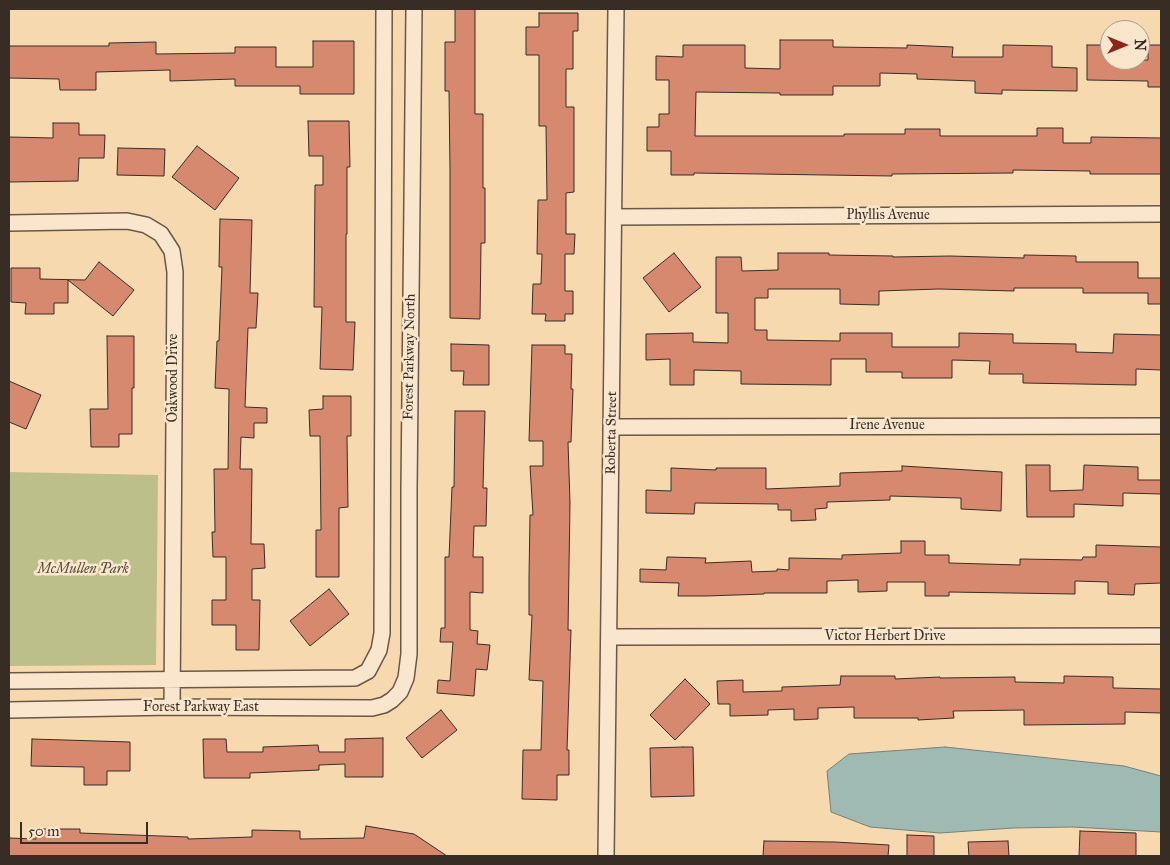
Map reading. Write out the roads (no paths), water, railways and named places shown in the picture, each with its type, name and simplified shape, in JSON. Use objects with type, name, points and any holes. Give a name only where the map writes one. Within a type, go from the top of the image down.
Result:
[{"type":"street","name":"Forest Parkway North","points":[[368,671],[379,650],[382,633],[384,9]]},
{"type":"street","name":"Forest Parkway North","points":[[392,700],[400,692],[406,678],[409,654],[414,9]]},
{"type":"street","name":"Roberta Street","points":[[606,856],[616,9]]},
{"type":"street","name":"Phyllis Avenue","points":[[614,217],[1161,214]]},
{"type":"street","name":"Oakwood Drive","points":[[9,223],[126,221],[146,225],[161,234],[172,251],[175,272],[172,707]]},
{"type":"street","name":"Irene Avenue","points":[[612,427],[1161,426]]},
{"type":"street","points":[[382,489],[409,489]]},
{"type":"street","name":"Victor Herbert Drive","points":[[609,637],[1161,636]]},
{"type":"street","name":"Forest Parkway East","points":[[9,681],[355,678],[368,671]]},
{"type":"street","name":"Forest Parkway East","points":[[9,710],[172,707],[372,708],[384,705],[392,700]]},
{"type":"water","points":[[945,747],[1124,766],[1161,776],[1161,832],[1073,827],[1013,828],[940,833],[870,827],[831,812],[827,771],[849,754]]},
{"type":"park label","name":"McMullen Park","points":[[83,570]]}]
